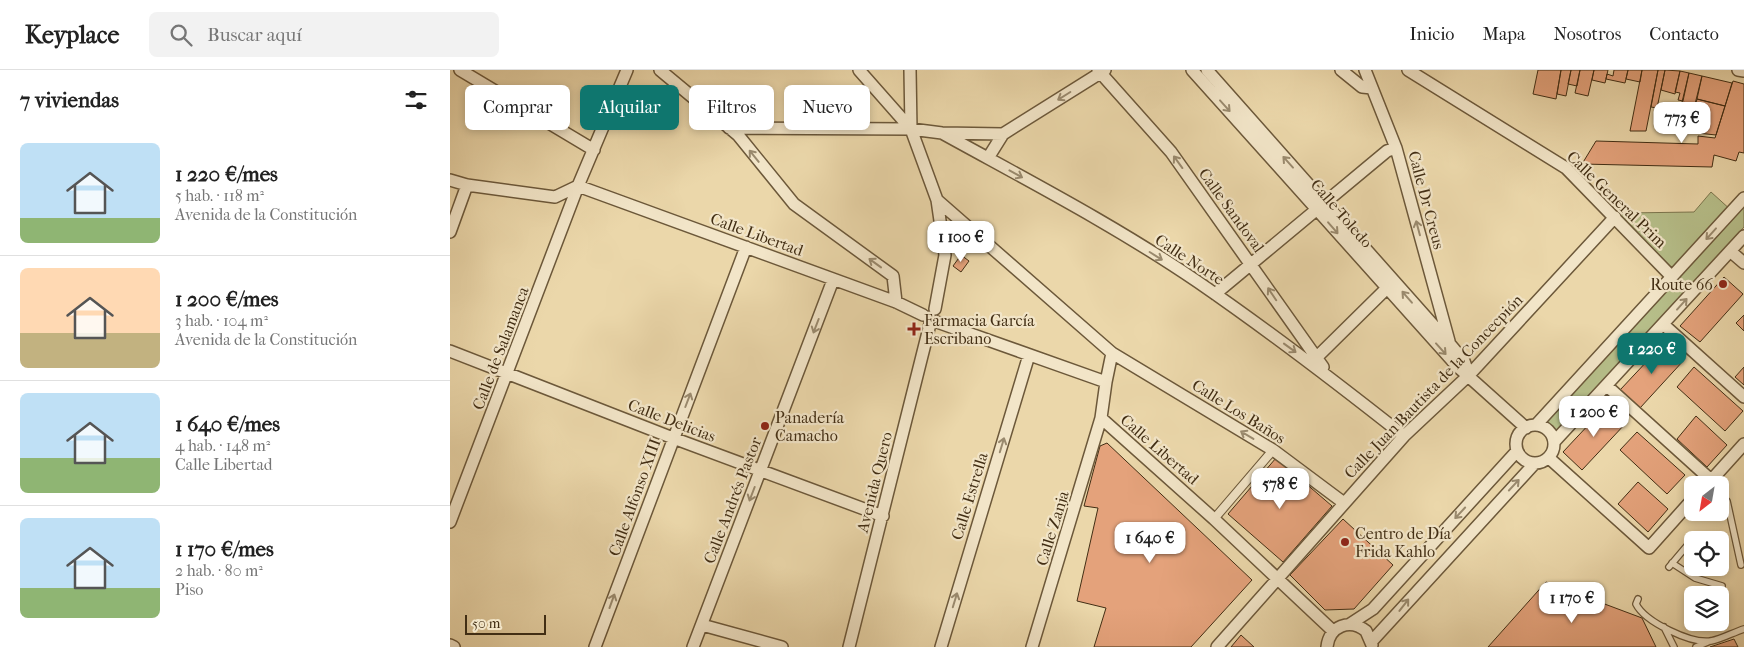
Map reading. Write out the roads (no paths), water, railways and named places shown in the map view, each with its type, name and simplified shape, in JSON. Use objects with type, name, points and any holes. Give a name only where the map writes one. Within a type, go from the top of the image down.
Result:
[{"type":"street","points":[[460,70],[594,150]]},
{"type":"street","name":"Calle de Salamanca","points":[[450,522],[508,374],[578,186],[627,70]]},
{"type":"street","points":[[660,70],[689,94]]},
{"type":"street","points":[[860,70],[911,129]]},
{"type":"street","points":[[910,70],[911,129],[937,200],[945,255],[935,309],[939,315],[930,320]]},
{"type":"street","name":"Calle Toledo","points":[[1192,70],[1449,343],[1464,361],[1469,376]]},
{"type":"street","name":"Calle Toledo","points":[[1207,70],[1321,206],[1386,289],[1458,367],[1531,426]]},
{"type":"street","points":[[1341,70],[1362,87],[1372,88]]},
{"type":"street","name":"Calle Dr Creus","points":[[1364,70],[1396,148],[1449,343]]},
{"type":"street","name":"Calle General Prim","points":[[1408,70],[1566,168],[1672,277]]},
{"type":"street","points":[[1738,70],[1744,71]]},
{"type":"street","points":[[988,158],[1003,134],[1102,71]]},
{"type":"street","name":"Calle Sandoval","points":[[1102,71],[1171,152],[1330,377]]},
{"type":"street","points":[[774,128],[911,129],[942,134],[1003,134]]},
{"type":"street","points":[[732,130],[738,135],[794,204],[893,276],[896,302]]},
{"type":"street","name":"Calle Norte","points":[[942,134],[1088,213],[1215,294],[1330,377],[1404,436]]},
{"type":"street","points":[[1215,294],[1387,151],[1396,148]]},
{"type":"street","points":[[450,180],[468,185],[555,197],[578,186]]},
{"type":"street","points":[[450,232],[468,185]]},
{"type":"street","name":"Calle Libertad","points":[[578,186],[896,302],[930,320],[1106,382],[1101,418],[1214,519],[1333,631]]},
{"type":"street","points":[[1535,463],[1524,460],[1517,451],[1516,439],[1531,426],[1672,277],[1744,198]]},
{"type":"street","name":"Calle Los Baños","points":[[937,200],[1112,353],[1273,450],[1344,503]]},
{"type":"street","name":"Calle Juan Bautista de la Concecpión","points":[[1217,647],[1404,436],[1469,376],[1615,217]]},
{"type":"street","points":[[1549,458],[1554,442],[1664,325],[1744,236]]},
{"type":"street","name":"Calle Alfonso XIII","points":[[595,647],[746,247]]},
{"type":"street","points":[[1730,251],[1744,263]]},
{"type":"street","name":"Calle Andrés Pastor","points":[[694,647],[833,280]]},
{"type":"street","points":[[1316,358],[1386,289]]},
{"type":"street","name":"Avenida Quero","points":[[849,647],[883,516],[930,320]]},
{"type":"street","points":[[1664,325],[1744,397]]},
{"type":"street","name":"Calle Delicias","points":[[450,351],[673,438],[883,516]]},
{"type":"street","points":[[1106,382],[1112,353]]},
{"type":"street","name":"Calle Estrella","points":[[941,647],[1029,355]]},
{"type":"street","points":[[1607,386],[1700,476]]},
{"type":"street","name":"Calle Zanja","points":[[1032,647],[1101,418]]},
{"type":"street","points":[[1531,426],[1550,432],[1554,442]]},
{"type":"street","points":[[1715,476],[1744,444]]},
{"type":"street","points":[[1214,519],[1273,450]]},
{"type":"street","points":[[1327,647],[1333,631],[1338,627],[1350,624],[1373,608],[1517,451]]},
{"type":"street","points":[[1350,624],[1366,630],[1372,644],[1535,463],[1549,458]]},
{"type":"street","points":[[1549,458],[1649,548],[1684,509]]},
{"type":"street","points":[[702,625],[782,647]]},
{"type":"street","points":[[450,646],[454,647]]},
{"type":"lane","points":[[1729,510],[1741,565]]},
{"type":"lane","points":[[1684,549],[1670,565],[1684,572]]},
{"type":"lane","points":[[1691,576],[1722,586]]},
{"type":"lane","points":[[1638,599],[1636,604],[1639,610],[1664,627],[1690,637],[1711,641]]},
{"type":"lane","points":[[1664,627],[1674,647]]},
{"type":"lane","points":[[1696,647],[1744,629]]},
{"type":"place","name":"Route 66","points":[[1723,284]]},
{"type":"place","name":"Farmacia García Escribano","points":[[914,329]]},
{"type":"place","name":"Panadería Camacho","points":[[765,426]]},
{"type":"place","name":"Centro de Día Frida Kahlo","points":[[1345,542]]}]
